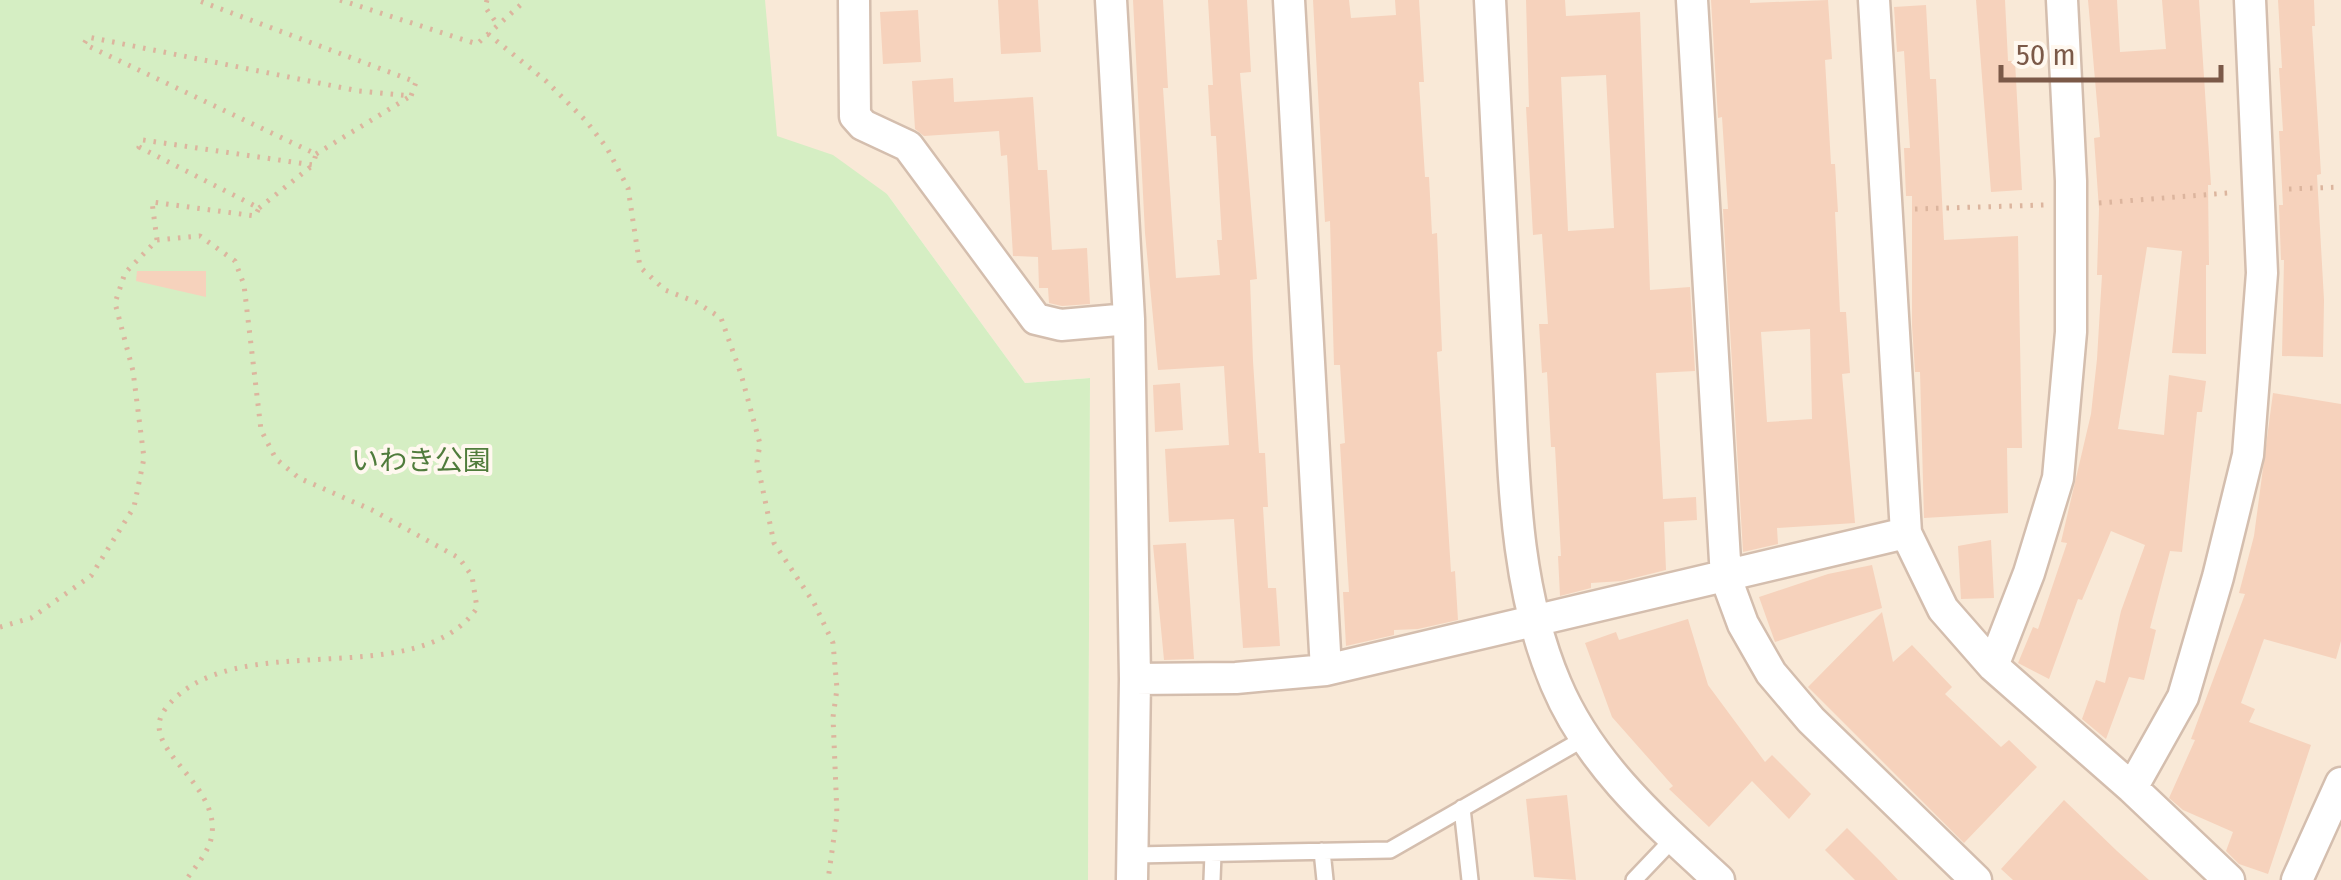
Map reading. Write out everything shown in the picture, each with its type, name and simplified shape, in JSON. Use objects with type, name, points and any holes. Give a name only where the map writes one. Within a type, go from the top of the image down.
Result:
[{"type":"street","points":[[854,0],[855,116],[863,125],[908,146],[1036,319],[1061,326],[1129,319]]},
{"type":"street","points":[[1111,0],[1129,319],[1134,868]]},
{"type":"street","points":[[1288,0],[1326,670]]},
{"type":"street","points":[[1490,0],[1517,522],[1535,622],[1556,686],[1585,738],[1617,783],[1719,880]]},
{"type":"street","points":[[1692,0],[1726,578],[1743,624],[1771,672],[1812,720],[1976,880]]},
{"type":"street","points":[[1874,0],[1906,533],[1943,610],[1993,666],[2229,880]]},
{"type":"street","points":[[1993,666],[2029,573],[2058,478],[2071,332],[2071,205],[2062,0]]},
{"type":"street","points":[[2132,788],[2183,697],[2248,455],[2262,273],[2250,0]]},
{"type":"street","points":[[1135,679],[1236,678],[1326,670],[1906,533]]},
{"type":"street","points":[[2297,880],[2341,783]]},
{"type":"lane","points":[[1134,868],[1213,854],[1390,850],[1585,738]]},
{"type":"lane","points":[[1462,808],[1470,880]]},
{"type":"lane","points":[[1634,880],[1674,838]]},
{"type":"lane","points":[[1322,852],[1325,880]]},
{"type":"lane","points":[[1212,880],[1213,854]]},
{"type":"path","points":[[157,240],[152,202],[255,216],[259,208],[313,165],[316,154],[411,96],[416,82],[197,0]]},
{"type":"path","points":[[340,0],[477,44],[526,0]]},
{"type":"path","points":[[487,0],[485,7],[498,25]]},
{"type":"path","points":[[488,34],[546,81],[607,148],[628,188],[640,266],[666,290],[721,318],[760,444],[758,462],[774,542],[814,603],[834,643],[837,689],[832,717],[837,752],[837,815],[828,880]]},
{"type":"path","points":[[316,154],[84,44],[88,37],[359,90],[411,96]]},
{"type":"path","points":[[259,208],[139,146],[143,140],[313,165]]},
{"type":"path","points":[[1886,210],[2071,205],[2341,186]]},
{"type":"path","points":[[0,627],[31,618],[91,576],[134,507],[144,458],[133,371],[116,302],[125,272],[157,240],[200,236],[235,260],[244,285],[261,430],[276,459],[299,478],[372,510],[459,558],[472,576],[477,608],[466,624],[406,650],[237,667],[198,683],[165,708],[158,722],[162,746],[186,769],[211,813],[212,836],[186,880]]},
{"type":"shaded area","points":[[374,0],[2341,0],[2341,880],[1088,880],[1090,378],[1025,383],[887,194]]},
{"type":"green space","name":"いわき公園","points":[[0,0],[765,0],[777,136],[833,155],[887,194],[1025,383],[1090,378],[1088,880],[0,880]]},
{"type":"building","points":[[998,0],[1038,0],[1041,52],[1001,54]]},
{"type":"building","points":[[1133,0],[1163,0],[1168,88],[1163,88],[1176,278],[1220,275],[1217,240],[1222,240],[1216,136],[1211,136],[1208,85],[1213,85],[1208,0],[1247,0],[1251,72],[1240,73],[1257,279],[1250,280],[1253,361],[1259,453],[1265,453],[1268,507],[1263,507],[1268,588],[1276,588],[1280,646],[1243,648],[1234,519],[1169,522],[1165,449],[1229,445],[1224,366],[1158,370],[1145,233]]},
{"type":"building","points":[[1313,0],[1349,0],[1351,18],[1396,15],[1395,0],[1419,0],[1424,82],[1419,82],[1425,177],[1429,177],[1432,234],[1437,233],[1442,351],[1437,352],[1451,572],[1455,571],[1458,620],[1394,630],[1394,635],[1346,646],[1343,592],[1349,592],[1340,444],[1345,443],[1340,365],[1334,365],[1330,221],[1325,222]]},
{"type":"building","points":[[1526,0],[1565,0],[1566,16],[1640,12],[1650,290],[1690,287],[1695,371],[1656,373],[1663,499],[1696,497],[1697,520],[1664,522],[1666,570],[1622,581],[1591,583],[1591,588],[1560,596],[1555,447],[1551,447],[1547,372],[1542,373],[1539,324],[1548,324],[1542,234],[1533,235]],"holes":[[[1606,75],[1614,228],[1568,231],[1561,77]]]},
{"type":"building","points":[[1711,0],[1828,0],[1832,59],[1825,60],[1838,212],[1840,312],[1846,312],[1850,373],[1842,374],[1855,523],[1777,528],[1778,544],[1743,552],[1723,209],[1728,209],[1722,117],[1718,118]],"holes":[[[1810,329],[1812,419],[1767,422],[1761,332]]]},
{"type":"building","points":[[1976,0],[2005,0],[2008,61],[2015,61],[2022,190],[1991,192]]},
{"type":"building","points":[[2088,0],[2117,0],[2120,52],[2166,49],[2162,0],[2199,0],[2211,185],[2206,354],[2172,353],[2182,251],[2147,247],[2118,429],[2164,435],[2169,375],[2206,381],[2202,412],[2197,412],[2182,552],[2170,551],[2150,628],[2156,630],[2144,680],[2129,677],[2106,739],[2082,719],[2096,680],[2105,683],[2121,611],[2145,545],[2111,531],[2082,600],[2078,599],[2049,679],[2018,663],[2033,627],[2038,629],[2067,543],[2061,542],[2091,414],[2097,359],[2102,275],[2097,275],[2099,209],[2094,138],[2100,137]]},
{"type":"building","points":[[2278,0],[2314,0],[2323,357],[2282,356],[2284,260],[2279,131],[2283,131]]},
{"type":"building","points":[[1926,5],[1930,79],[1936,79],[1944,240],[2018,236],[2022,448],[2007,448],[2008,513],[1924,518],[1920,372],[1915,372],[1912,325],[1912,196],[1906,196],[1904,148],[1910,148],[1904,51],[1897,52],[1894,7]]},
{"type":"building","points":[[918,10],[921,62],[883,64],[880,12]]},
{"type":"building","points":[[953,78],[954,102],[1033,97],[1038,170],[1047,170],[1052,250],[1087,248],[1090,304],[1049,303],[1048,288],[1039,288],[1038,257],[1013,256],[1007,155],[1001,156],[999,131],[924,136],[915,129],[912,81]]},
{"type":"building","points":[[137,271],[206,271],[206,297],[136,281]]},
{"type":"building","points":[[1180,383],[1183,430],[1155,432],[1153,385]]},
{"type":"building","points":[[2273,393],[2341,404],[2341,641],[2336,659],[2264,639],[2241,703],[2255,709],[2249,722],[2311,745],[2268,874],[2239,864],[2226,851],[2233,832],[2183,810],[2169,798],[2195,740],[2191,739],[2245,594],[2239,593],[2254,536]]},
{"type":"building","points":[[1991,540],[1994,598],[1961,599],[1958,546]]},
{"type":"building","points":[[1186,543],[1194,659],[1164,660],[1153,545]]},
{"type":"building","points":[[1872,565],[1882,608],[1775,642],[1759,597],[1828,574]]},
{"type":"building","points":[[1882,612],[1893,662],[1912,645],[1952,687],[1945,694],[2001,747],[2009,740],[2037,767],[1964,843],[1808,687]]},
{"type":"building","points":[[1688,619],[1708,685],[1765,762],[1772,755],[1811,794],[1789,819],[1752,781],[1709,827],[1669,789],[1673,786],[1612,717],[1585,643],[1616,632],[1619,640]]},
{"type":"building","points":[[1567,795],[1576,880],[1534,877],[1526,799]]},
{"type":"building","points":[[2064,800],[2149,880],[2013,880],[2001,869]]},
{"type":"building","points":[[1847,828],[1898,880],[1855,880],[1825,850]]}]
